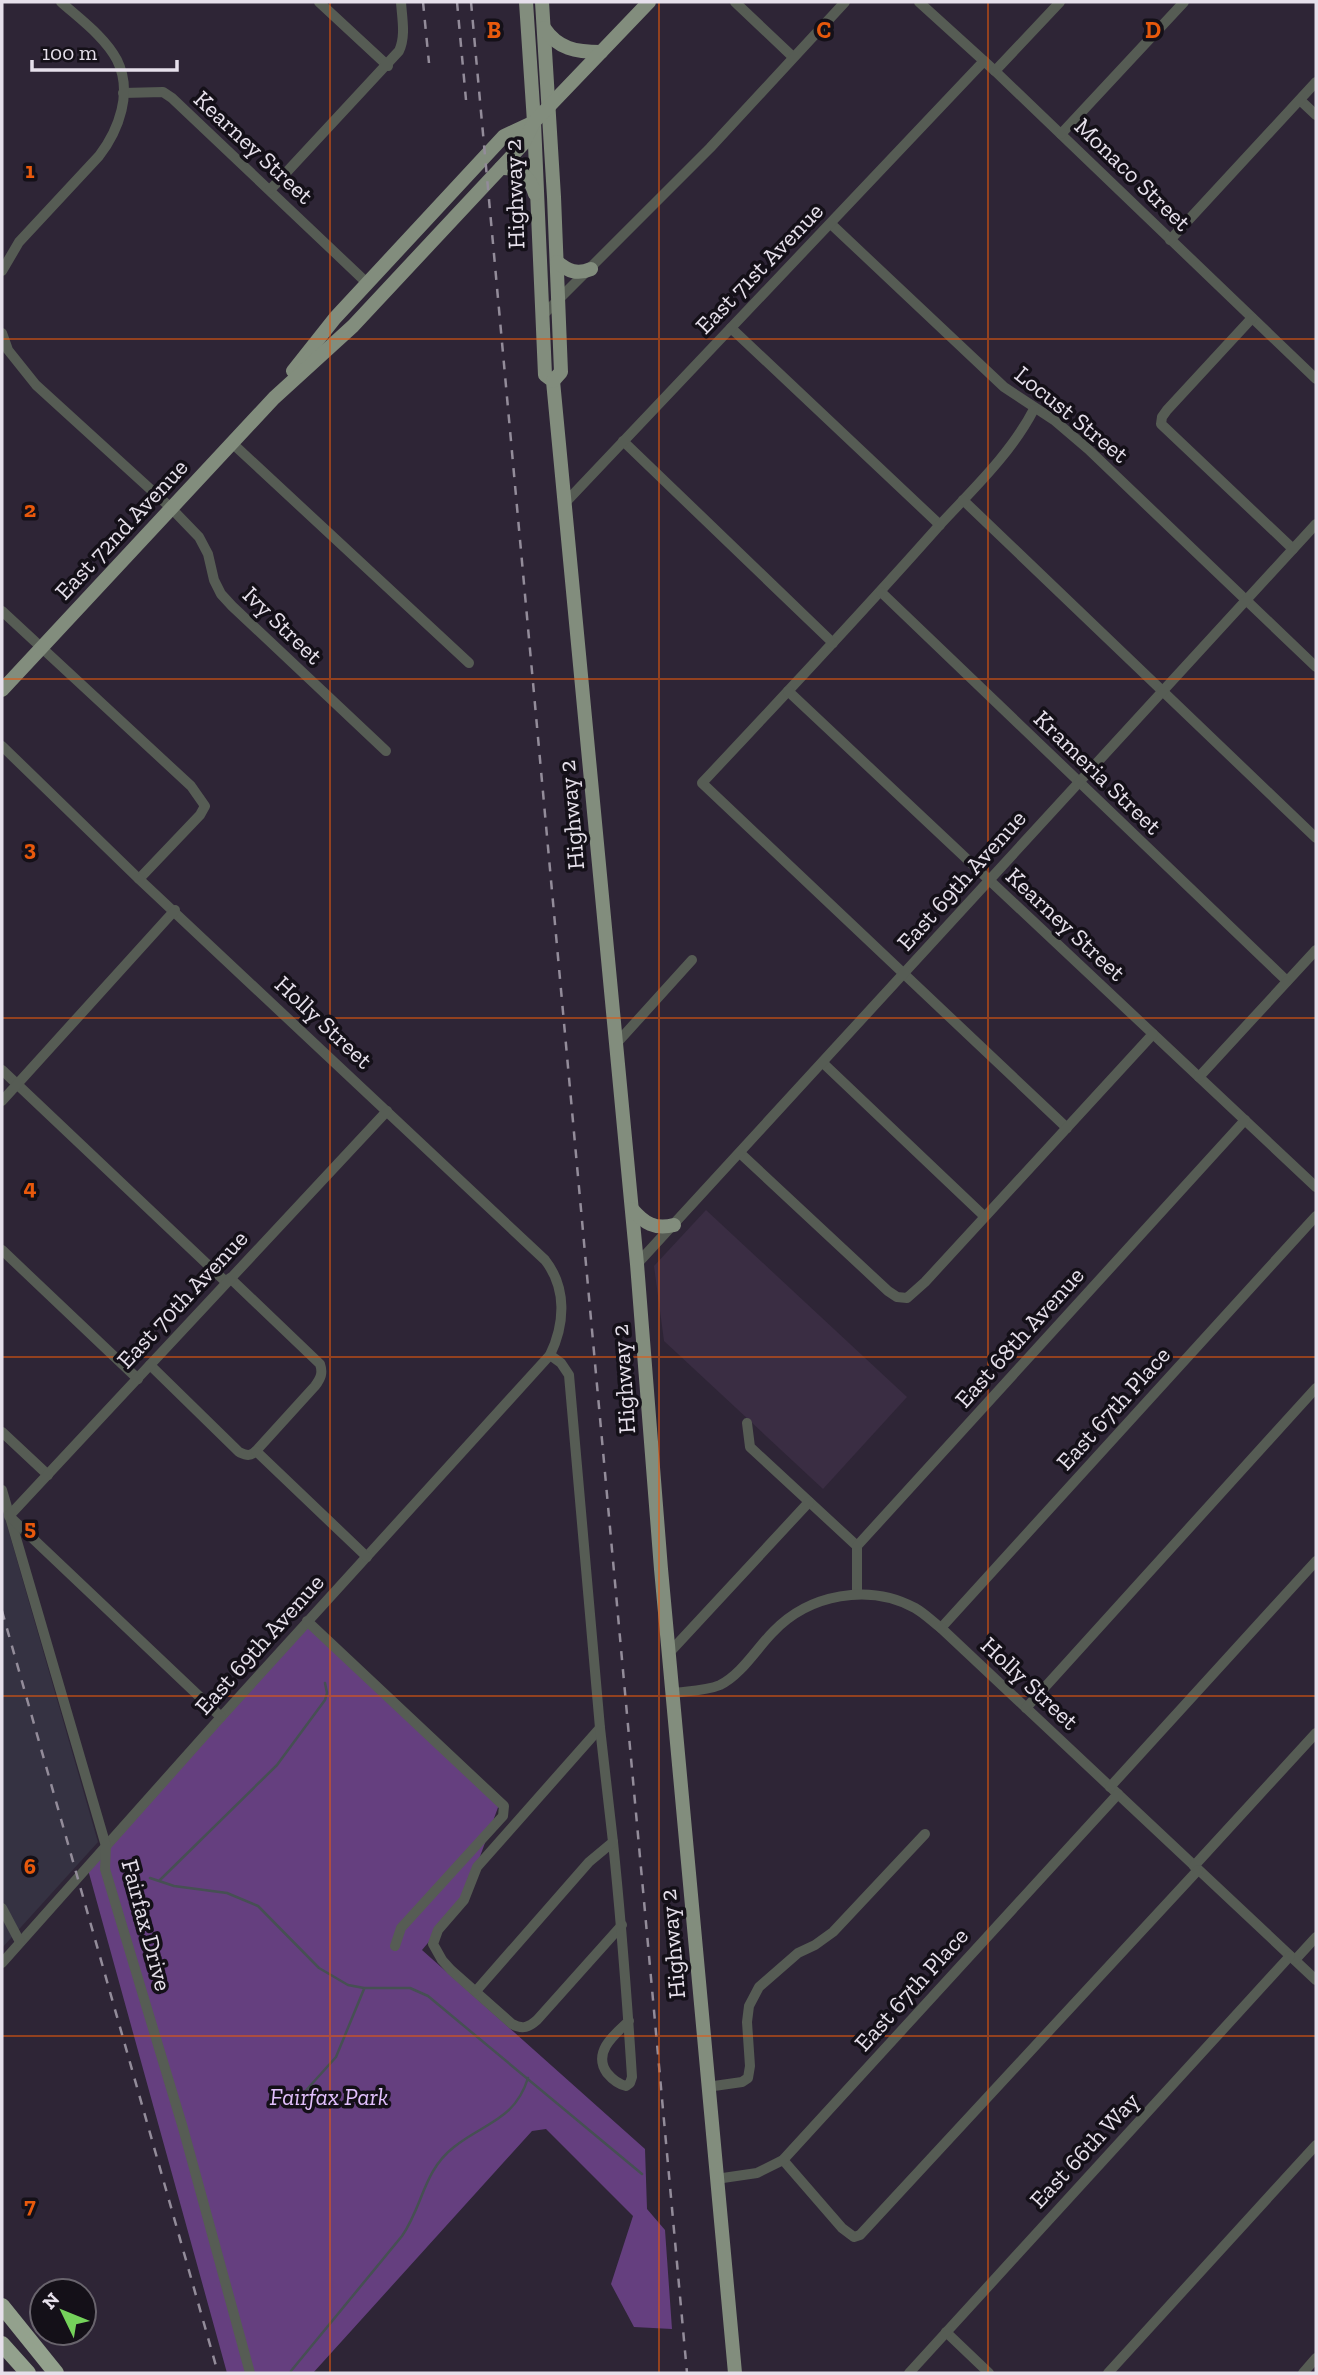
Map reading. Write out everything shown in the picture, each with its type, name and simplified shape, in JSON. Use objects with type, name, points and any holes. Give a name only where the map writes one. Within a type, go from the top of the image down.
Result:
[{"type":"highway","points":[[2,2306],[56,2373]]},
{"type":"highway","points":[[2,2344],[28,2373]]},
{"type":"main road","name":"Highway 2","points":[[526,2],[545,375],[553,381]]},
{"type":"main road","name":"Highway 2","points":[[542,2],[561,372],[553,381],[632,1209],[707,2087],[735,2373]]},
{"type":"main road","name":"East 72nd Avenue","points":[[2,690],[274,398],[353,326],[523,144],[534,122],[649,2]]},
{"type":"main road","points":[[544,28],[551,38],[568,49],[601,52]]},
{"type":"main road","name":"East 72nd Avenue","points":[[274,398],[322,332],[504,136],[534,122]]},
{"type":"main road","points":[[501,168],[511,168],[525,176],[533,186],[538,202]]},
{"type":"main road","points":[[557,262],[570,271],[581,273],[591,269]]},
{"type":"main road","points":[[632,1209],[643,1221],[653,1226],[674,1225]]},
{"type":"street","points":[[2,271],[19,242],[99,156],[110,141],[122,111],[122,74],[117,60],[105,43],[61,2]]},
{"type":"street","points":[[319,2],[388,66]]},
{"type":"street","points":[[270,190],[388,66],[401,48],[401,2]]},
{"type":"street","points":[[735,2],[793,57]]},
{"type":"street","points":[[542,316],[652,207],[845,2]]},
{"type":"street","name":"Monaco Street","points":[[919,2],[995,71],[1316,379]]},
{"type":"street","points":[[995,71],[1060,2]]},
{"type":"street","points":[[1060,134],[1184,2]]},
{"type":"street","name":"East 71st Avenue","points":[[565,504],[984,61]]},
{"type":"street","points":[[1170,240],[1316,82]]},
{"type":"street","name":"Kearney Street","points":[[123,93],[163,92],[367,283]]},
{"type":"street","points":[[1300,100],[1316,115]]},
{"type":"street","name":"Locust Street","points":[[831,223],[1004,387],[1054,420],[1088,449],[1316,667]]},
{"type":"street","points":[[1252,318],[1162,417],[1163,427],[1293,549]]},
{"type":"street","points":[[731,328],[940,525]]},
{"type":"street","name":"Ivy Street","points":[[2,333],[8,350],[36,385],[171,509],[204,545],[214,580],[221,594],[232,606],[386,751]]},
{"type":"street","points":[[1034,409],[1017,437],[963,500],[702,783],[1067,1128]]},
{"type":"street","points":[[623,441],[833,643]]},
{"type":"street","points":[[232,443],[469,663]]},
{"type":"street","points":[[963,500],[1316,838]]},
{"type":"street","name":"East 69th Avenue","points":[[637,1264],[1316,524]]},
{"type":"street","name":"Krameria Street","points":[[881,592],[1287,981]]},
{"type":"street","points":[[2,611],[191,786],[205,806],[200,815],[139,879]]},
{"type":"street","name":"Kearney Street","points":[[788,691],[1316,1187]]},
{"type":"street","name":"Holly Street","points":[[2,746],[139,879],[548,1263],[559,1289],[562,1310],[558,1338],[550,1355]]},
{"type":"street","points":[[2,1101],[174,910]]},
{"type":"street","points":[[1199,1077],[1316,952]]},
{"type":"street","points":[[616,1044],[692,960]]},
{"type":"street","points":[[740,1154],[888,1291],[900,1298],[911,1296],[1153,1034]]},
{"type":"street","points":[[823,1063],[985,1216]]},
{"type":"street","points":[[2,1070],[320,1364],[322,1369],[315,1386],[256,1451],[246,1455],[239,1452],[150,1365]]},
{"type":"street","name":"East 70th Avenue","points":[[9,1516],[387,1111]]},
{"type":"street","name":"East 68th Avenue","points":[[857,1546],[1245,1120]]},
{"type":"street","name":"East 67th Place","points":[[940,1628],[1316,1216]]},
{"type":"street","points":[[2,1250],[138,1379]]},
{"type":"street","points":[[550,1355],[567,1369],[569,1375],[600,1728],[622,1925],[629,2021],[632,2077],[626,2086],[606,2071],[602,2056],[608,2042],[629,2021]]},
{"type":"street","name":"East 69th Avenue","points":[[2,1963],[307,1621],[550,1355]]},
{"type":"street","points":[[1026,1708],[1316,1388]]},
{"type":"street","points":[[747,1423],[750,1447],[857,1546],[857,1594]]},
{"type":"street","points":[[2,1432],[48,1475]]},
{"type":"street","points":[[256,1451],[367,1557]]},
{"type":"street","name":"Fairfax Drive","points":[[2,1489],[106,1846],[105,1869],[183,2128],[250,2373]]},
{"type":"street","points":[[669,1653],[810,1502]]},
{"type":"street","points":[[9,1516],[221,1717]]},
{"type":"street","name":"East 67th Place","points":[[716,2179],[757,2173],[783,2160],[1316,1561]]},
{"type":"street","name":"Holly Street","points":[[673,1693],[721,1684],[789,1617],[828,1599],[857,1594],[879,1596],[917,1609],[1316,1980]]},
{"type":"street","points":[[307,1621],[504,1806],[503,1816],[401,1928],[395,1946]]},
{"type":"street","points":[[600,1728],[477,1867],[464,1900],[438,1930],[433,1944],[442,1960],[512,2024],[522,2028],[537,2020],[622,1925]]},
{"type":"street","points":[[783,2160],[842,2228],[851,2236],[860,2235],[1316,1733]]},
{"type":"street","points":[[707,2087],[742,2082],[748,2078],[750,2066],[747,2022],[749,2006],[759,1987],[798,1953],[833,1932],[925,1834]]},
{"type":"street","points":[[476,1991],[589,1863],[613,1842]]},
{"type":"street","points":[[2,1908],[20,1942]]},
{"type":"street","name":"East 66th Way","points":[[909,2373],[1293,1958],[1316,1937]]},
{"type":"street","points":[[1108,2373],[1316,2146]]},
{"type":"street","points":[[946,2332],[989,2373]]},
{"type":"street","points":[[1303,2373],[1316,2358]]},
{"type":"shaded area","points":[[706,1210],[907,1397],[823,1489],[664,1341],[654,1266]]},
{"type":"shaded area","points":[[2,1508],[98,1842],[2,1948]]},
{"type":"green space","name":"Fairfax Park","points":[[307,1621],[500,1802],[464,1900],[422,1950],[645,2149],[647,2209],[665,2230],[672,2329],[634,2327],[611,2284],[633,2216],[546,2129],[532,2131],[313,2373],[227,2373],[87,1866]]},
{"type":"waterway","points":[[160,1880],[277,1765],[325,1700],[325,1683]]},
{"type":"waterway","points":[[150,1878],[174,1886],[227,1893],[258,1906],[319,1968],[348,1985],[364,1988],[410,1988],[428,1996],[642,2174]]},
{"type":"waterway","points":[[292,2106],[336,2057],[364,1989]]},
{"type":"waterway","points":[[291,2371],[402,2236],[429,2178],[444,2156],[507,2112],[522,2092],[528,2078]]},
{"type":"railway","points":[[423,2],[429,63]]},
{"type":"railway","points":[[457,2],[466,100]]},
{"type":"railway","points":[[471,2],[687,2373]]},
{"type":"railway","points":[[2,1611],[218,2373]]}]
